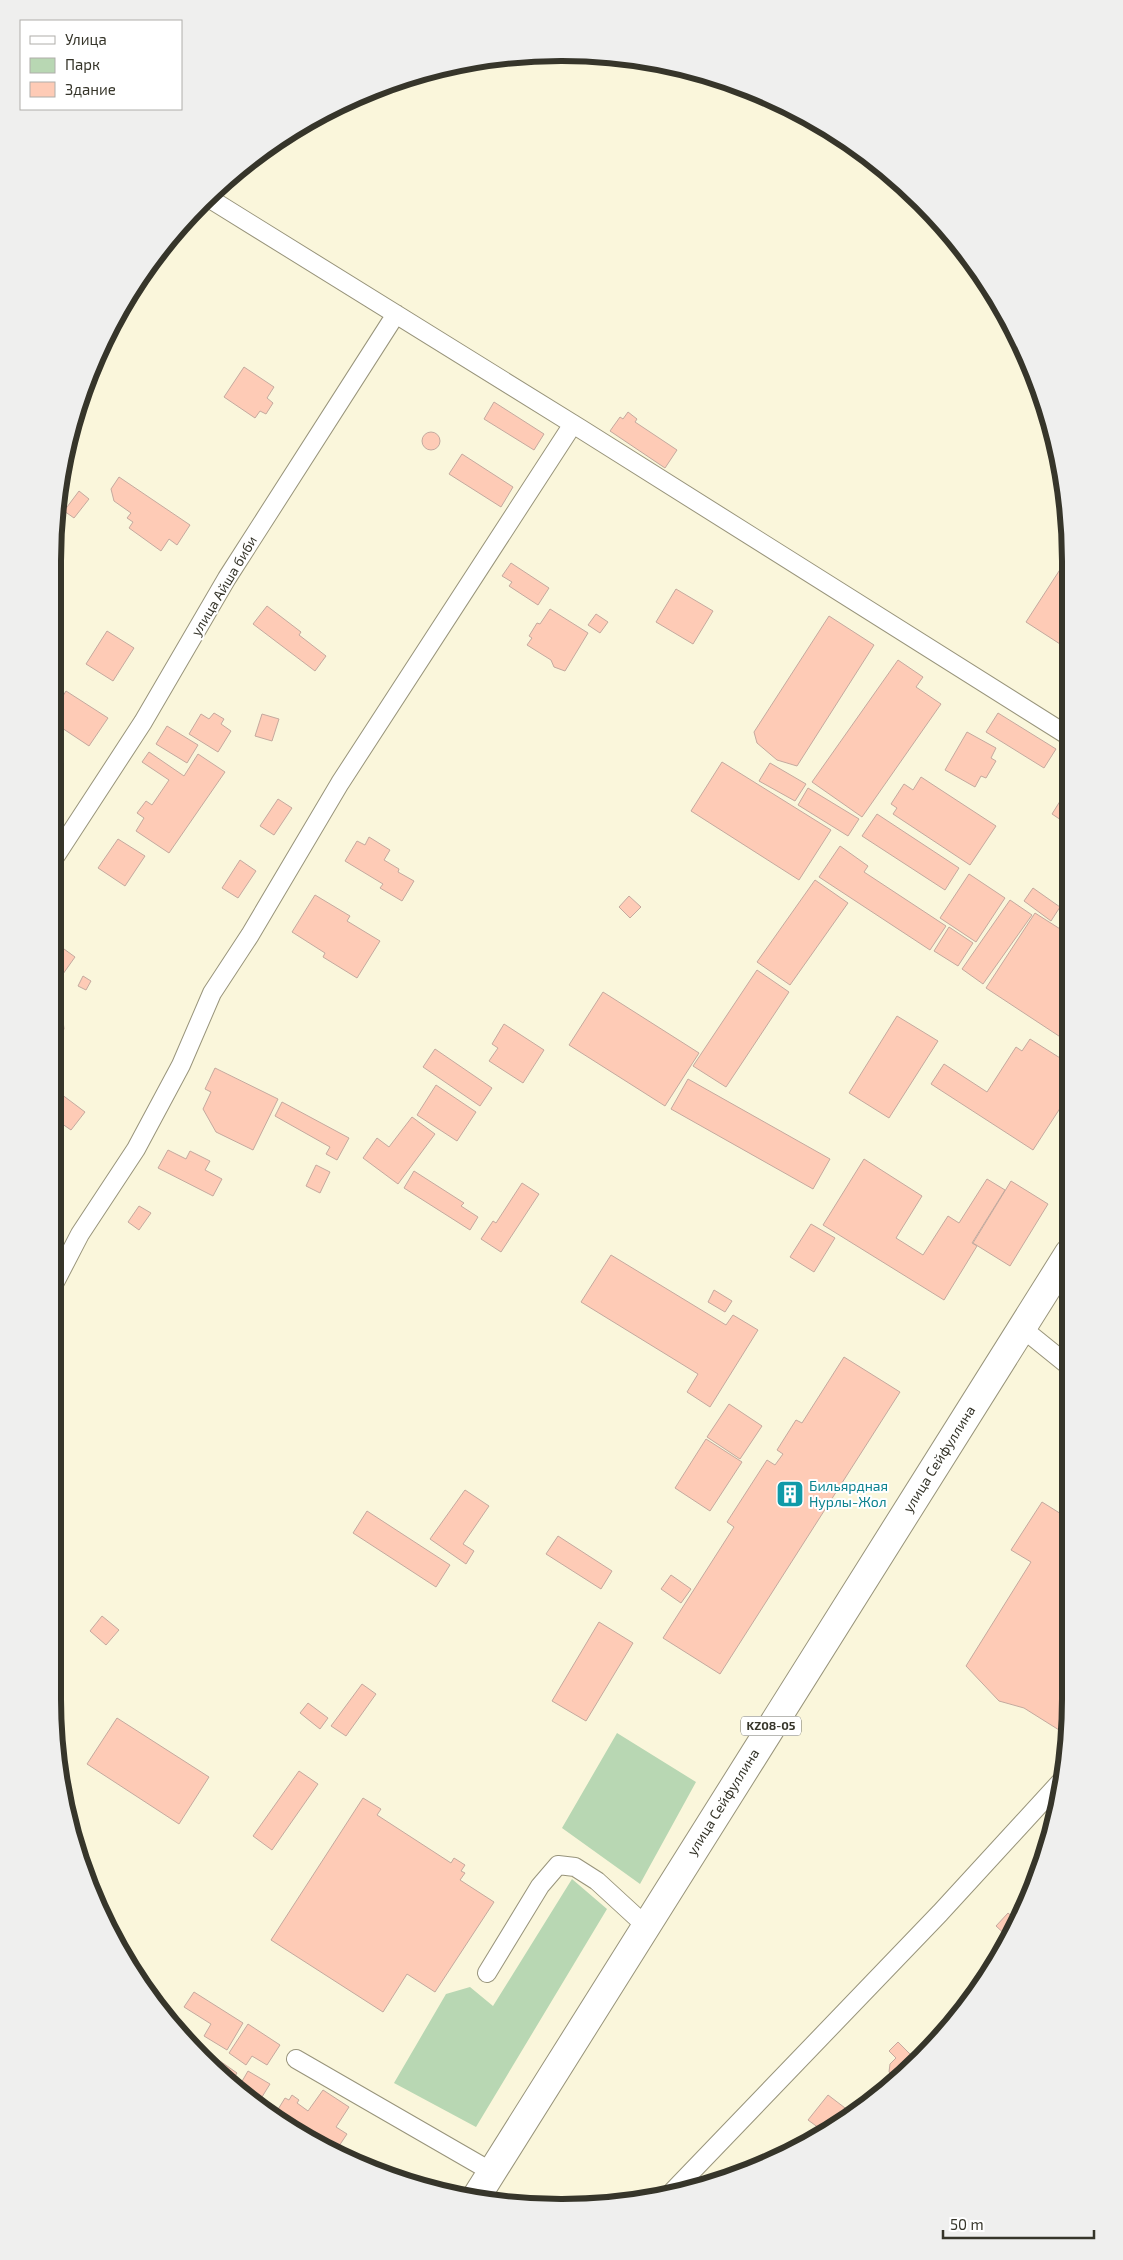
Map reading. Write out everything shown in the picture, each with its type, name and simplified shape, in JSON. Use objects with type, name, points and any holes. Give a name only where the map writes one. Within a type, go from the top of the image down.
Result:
[{"type":"main road","name":"улица Сейфуллина","points":[[480,2191],[1062,1264]]},
{"type":"street","points":[[215,202],[573,424],[1062,732]]},
{"type":"street","name":"улица Айша биби","points":[[61,846],[143,722],[228,578],[396,314]]},
{"type":"street","points":[[61,1269],[80,1234],[136,1149],[181,1065],[212,993],[250,935],[340,783],[573,424]]},
{"type":"street","points":[[1022,1328],[1062,1360]]},
{"type":"street","points":[[679,2185],[940,1913],[1053,1789]]},
{"type":"street","points":[[486,1973],[540,1886],[558,1865],[576,1867],[597,1881],[646,1926]]},
{"type":"street","points":[[296,2059],[492,2172]]},
{"type":"green space","points":[[617,1733],[696,1782],[640,1884],[562,1828]]},
{"type":"green space","points":[[572,1879],[607,1909],[476,2127],[394,2083],[446,1994],[470,1987],[493,2006]]},
{"type":"building","points":[[244,367],[274,387],[267,398],[273,403],[266,414],[260,411],[255,418],[224,397]]},
{"type":"building","points":[[494,402],[544,434],[534,450],[484,419]]},
{"type":"building","points":[[628,412],[637,419],[635,422],[677,450],[665,468],[610,431],[620,417],[623,419]]},
{"type":"building","points":[[431,432],[437,435],[440,441],[437,447],[431,450],[425,447],[422,441],[425,435]]},
{"type":"building","points":[[462,454],[513,487],[501,507],[449,474]]},
{"type":"building","points":[[119,477],[190,525],[177,545],[169,539],[161,551],[129,528],[133,522],[127,518],[131,513],[114,501],[111,489]]},
{"type":"building","points":[[79,491],[89,499],[74,518],[64,511]]},
{"type":"building","points":[[511,563],[549,588],[538,605],[509,586],[512,582],[502,576]]},
{"type":"building","points":[[1062,569],[1062,641],[1060,644],[1026,622]]},
{"type":"building","points":[[676,589],[713,611],[693,644],[656,622]]},
{"type":"building","points":[[267,606],[301,632],[299,635],[326,656],[315,671],[253,624]]},
{"type":"building","points":[[550,609],[588,633],[565,671],[554,667],[551,660],[527,645],[532,638],[529,636],[537,623],[540,624]]},
{"type":"building","points":[[596,614],[608,622],[600,633],[588,625]]},
{"type":"building","points":[[829,616],[874,645],[797,766],[777,760],[757,743],[754,732]]},
{"type":"building","points":[[107,631],[134,648],[113,681],[86,664]]},
{"type":"building","points":[[898,660],[923,677],[916,687],[941,704],[862,817],[812,782]]},
{"type":"building","points":[[66,691],[108,718],[89,746],[61,727],[61,699]]},
{"type":"building","points":[[214,713],[224,719],[221,724],[231,731],[218,752],[189,734],[201,714],[209,719]]},
{"type":"building","points":[[998,713],[1056,749],[1044,768],[986,732]]},
{"type":"building","points":[[262,714],[279,719],[272,741],[255,736]]},
{"type":"building","points":[[167,726],[198,745],[187,763],[156,744]]},
{"type":"building","points":[[967,732],[996,748],[991,758],[996,761],[986,778],[981,776],[975,787],[945,770]]},
{"type":"building","points":[[149,752],[184,776],[198,754],[225,772],[169,853],[136,831],[144,818],[137,813],[146,801],[152,805],[169,780],[142,762]]},
{"type":"building","points":[[722,762],[831,830],[799,880],[691,811]]},
{"type":"building","points":[[770,763],[806,784],[795,801],[759,781]]},
{"type":"building","points":[[921,777],[996,826],[970,865],[893,814],[897,808],[891,804],[904,784],[913,790]]},
{"type":"building","points":[[808,788],[859,819],[848,836],[798,805]]},
{"type":"building","points":[[1062,798],[1062,821],[1052,814]]},
{"type":"building","points":[[278,799],[292,808],[274,835],[260,826]]},
{"type":"building","points":[[877,814],[959,868],[945,890],[862,836]]},
{"type":"building","points":[[369,837],[390,850],[384,860],[399,869],[398,872],[414,881],[402,901],[380,888],[383,884],[345,861],[357,841],[365,845]]},
{"type":"building","points":[[118,839],[145,856],[125,886],[98,868]]},
{"type":"building","points":[[840,846],[868,866],[864,872],[946,926],[930,950],[819,877]]},
{"type":"building","points":[[240,860],[256,871],[238,898],[222,888]]},
{"type":"building","points":[[969,874],[1005,898],[976,942],[940,918]]},
{"type":"building","points":[[815,880],[848,903],[790,985],[757,962]]},
{"type":"building","points":[[1033,888],[1060,907],[1051,921],[1024,901]]},
{"type":"building","points":[[315,895],[350,916],[347,921],[380,941],[357,978],[323,957],[325,953],[292,932]]},
{"type":"building","points":[[629,896],[641,907],[630,918],[619,907]]},
{"type":"building","points":[[1010,900],[1032,915],[983,984],[962,969]]},
{"type":"building","points":[[1035,913],[1062,930],[1062,1038],[986,988]]},
{"type":"building","points":[[949,927],[973,943],[958,966],[934,951]]},
{"type":"building","points":[[61,947],[75,957],[61,977]]},
{"type":"building","points":[[757,970],[789,992],[726,1087],[693,1066]]},
{"type":"building","points":[[83,976],[91,981],[86,990],[78,986]]},
{"type":"building","points":[[603,992],[699,1053],[665,1106],[569,1045]]},
{"type":"building","points":[[897,1016],[938,1041],[889,1118],[849,1093]]},
{"type":"building","points":[[61,1020],[63,1021],[64,1029],[61,1034]]},
{"type":"building","points":[[504,1024],[544,1050],[523,1083],[489,1061],[498,1048],[492,1044]]},
{"type":"building","points":[[1030,1039],[1062,1059],[1062,1105],[1033,1150],[931,1084],[944,1064],[987,1092],[1016,1047],[1022,1051]]},
{"type":"building","points":[[435,1049],[492,1088],[480,1106],[423,1067]]},
{"type":"building","points":[[215,1068],[278,1099],[253,1150],[216,1132],[203,1109],[211,1092],[205,1089]]},
{"type":"building","points":[[688,1079],[830,1159],[813,1189],[671,1109]]},
{"type":"building","points":[[436,1085],[476,1112],[457,1141],[417,1115]]},
{"type":"building","points":[[61,1094],[85,1112],[71,1130],[61,1123]]},
{"type":"building","points":[[282,1102],[349,1138],[337,1160],[326,1154],[330,1147],[275,1116]]},
{"type":"building","points":[[412,1117],[435,1134],[398,1184],[363,1158],[377,1138],[389,1147]]},
{"type":"building","points":[[168,1150],[186,1159],[190,1151],[210,1161],[205,1170],[222,1179],[213,1196],[158,1168]]},
{"type":"building","points":[[864,1159],[922,1196],[896,1238],[923,1255],[948,1216],[959,1223],[987,1179],[1005,1190],[972,1243],[977,1246],[944,1300],[823,1225]]},
{"type":"building","points":[[316,1165],[330,1172],[320,1193],[306,1186]]},
{"type":"building","points":[[414,1171],[464,1203],[461,1206],[478,1217],[470,1230],[404,1188]]},
{"type":"building","points":[[1011,1181],[1048,1204],[1010,1266],[973,1243]]},
{"type":"building","points":[[522,1183],[539,1194],[501,1252],[481,1239],[493,1221],[496,1223]]},
{"type":"building","points":[[139,1206],[151,1213],[139,1230],[128,1222]]},
{"type":"building","points":[[811,1224],[835,1238],[814,1272],[790,1257]]},
{"type":"building","points":[[611,1255],[726,1325],[733,1315],[758,1330],[710,1407],[687,1392],[698,1374],[581,1302]]},
{"type":"building","points":[[714,1290],[732,1301],[725,1312],[708,1302]]},
{"type":"building","name":"Бильярдная Нурлы-Жол","points":[[844,1357],[900,1392],[720,1674],[663,1638],[734,1527],[727,1522],[767,1460],[775,1465],[783,1454],[777,1450],[796,1420],[802,1423]]},
{"type":"building","points":[[729,1404],[762,1426],[740,1459],[707,1437]]},
{"type":"building","points":[[706,1439],[742,1462],[710,1511],[675,1488]]},
{"type":"building","points":[[465,1490],[489,1506],[463,1544],[474,1551],[466,1564],[430,1539]]},
{"type":"building","points":[[1042,1502],[1062,1514],[1061,1731],[1024,1708],[999,1701],[966,1666],[1031,1562],[1011,1550]]},
{"type":"building","points":[[367,1511],[450,1565],[436,1587],[353,1533]]},
{"type":"building","points":[[558,1536],[612,1571],[601,1589],[546,1554]]},
{"type":"building","points":[[671,1575],[691,1589],[681,1603],[661,1589]]},
{"type":"building","points":[[102,1616],[119,1630],[106,1645],[90,1631]]},
{"type":"building","points":[[599,1622],[633,1643],[586,1721],[552,1701]]},
{"type":"building","points":[[362,1684],[376,1694],[346,1736],[331,1726]]},
{"type":"building","points":[[308,1703],[328,1718],[320,1729],[300,1713]]},
{"type":"building","points":[[117,1718],[209,1777],[179,1824],[87,1764]]},
{"type":"building","points":[[299,1771],[318,1784],[272,1850],[253,1836]]},
{"type":"building","points":[[363,1798],[381,1809],[377,1815],[451,1863],[454,1858],[465,1865],[461,1871],[465,1873],[460,1880],[494,1902],[435,1992],[407,1974],[383,2012],[271,1940]]},
{"type":"building","points":[[1008,1913],[1012,1916],[1003,1933],[996,1926]]},
{"type":"building","points":[[194,1992],[243,2023],[227,2050],[204,2036],[211,2024],[184,2007]]},
{"type":"building","points":[[248,2024],[280,2045],[267,2065],[252,2056],[246,2065],[229,2053]]},
{"type":"building","points":[[898,2042],[911,2055],[892,2075],[889,2072],[890,2064],[896,2058],[889,2051]]},
{"type":"building","points":[[210,2054],[237,2073],[234,2077]]},
{"type":"building","points":[[248,2071],[270,2084],[261,2098],[241,2082]]},
{"type":"building","points":[[323,2090],[349,2107],[336,2127],[347,2134],[339,2146],[311,2132],[278,2110],[285,2098],[289,2100],[292,2095],[299,2100],[297,2103],[308,2111]]},
{"type":"building","points":[[828,2095],[846,2109],[819,2128],[808,2120]]},
{"type":"place","name":"Бильярдная Нурлы-Жол","points":[[790,1494]]}]
